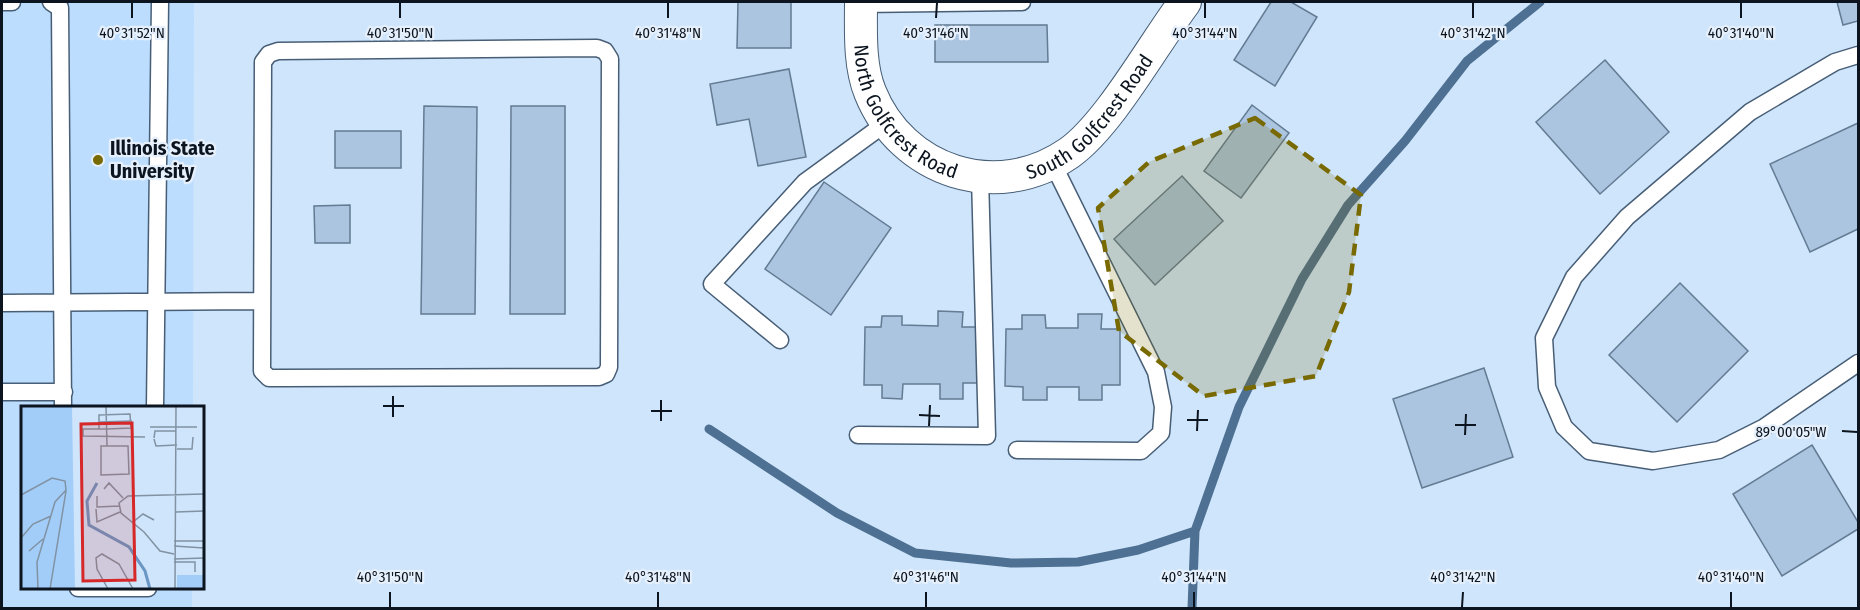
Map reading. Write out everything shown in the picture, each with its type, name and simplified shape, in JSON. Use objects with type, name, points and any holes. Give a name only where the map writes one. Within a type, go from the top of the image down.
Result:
[{"type":"street","name":"North Golfcrest Road","points":[[861,3],[864,65],[869,91],[886,123],[900,140],[922,158],[945,170],[990,177]]},
{"type":"street","name":"South Golfcrest Road","points":[[990,177],[1026,173],[1070,153],[1118,99],[1173,6]]},
{"type":"lane","points":[[2,2],[12,2]]},
{"type":"lane","points":[[2,392],[64,400],[60,8],[51,2]]},
{"type":"lane","points":[[155,406],[160,2]]},
{"type":"lane","points":[[861,3],[1022,2]]},
{"type":"lane","points":[[597,48],[605,51],[610,59],[609,366],[606,374],[598,377],[269,378],[262,372],[262,301],[263,62],[269,54],[278,51],[597,48]]},
{"type":"lane","points":[[1858,55],[1835,62],[1750,112],[1627,217],[1574,277],[1544,338],[1547,387],[1564,427],[1589,451],[1653,461],[1719,450],[1763,428],[1858,363]]},
{"type":"lane","points":[[780,340],[712,284],[805,182],[886,123]]},
{"type":"lane","points":[[1017,450],[1141,451],[1161,433],[1163,407],[1156,372],[1052,162]]},
{"type":"lane","points":[[858,435],[987,436],[990,177]]},
{"type":"lane","points":[[2,303],[262,301]]},
{"type":"highlighted area","points":[[1255,118],[1361,195],[1349,292],[1316,376],[1204,396],[1119,331],[1098,208],[1149,162]]},
{"type":"shaded area","name":"Illinois State University","points":[[2,2],[194,2],[193,406],[21,406],[21,589],[192,589],[192,608],[2,608]]},
{"type":"building","points":[[738,2],[791,2],[791,48],[737,48]]},
{"type":"building","points":[[1271,2],[1291,2],[1317,17],[1275,86],[1234,60]]},
{"type":"building","points":[[1837,2],[1858,2],[1858,21],[1843,25]]},
{"type":"building","points":[[935,25],[1047,25],[1048,62],[935,62]]},
{"type":"building","points":[[1605,60],[1669,132],[1600,194],[1536,122]]},
{"type":"building","points":[[789,69],[806,157],[758,166],[749,119],[717,125],[710,84]]},
{"type":"building","points":[[1252,105],[1289,133],[1241,198],[1204,171]]},
{"type":"building","points":[[424,106],[477,107],[475,314],[421,314]]},
{"type":"building","points":[[511,106],[565,106],[565,314],[510,314]]},
{"type":"building","points":[[1858,123],[1858,229],[1810,252],[1770,164]]},
{"type":"building","points":[[335,131],[401,131],[401,168],[335,168]]},
{"type":"building","points":[[1182,176],[1223,221],[1155,285],[1114,239]]},
{"type":"building","points":[[824,182],[891,228],[831,315],[765,269]]},
{"type":"building","points":[[350,205],[350,243],[315,243],[314,206]]},
{"type":"building","points":[[1680,283],[1748,351],[1677,422],[1609,355]]},
{"type":"building","points":[[938,311],[963,312],[962,327],[981,327],[980,383],[963,383],[963,399],[940,399],[940,384],[903,384],[902,399],[882,398],[882,385],[864,385],[865,327],[881,327],[882,316],[902,316],[902,325],[938,326]]},
{"type":"building","points":[[1078,314],[1102,314],[1101,329],[1120,329],[1120,385],[1102,385],[1102,400],[1079,400],[1079,387],[1047,387],[1047,400],[1023,400],[1023,387],[1005,386],[1006,329],[1022,329],[1022,315],[1045,315],[1046,328],[1078,328]]},
{"type":"building","points":[[1484,368],[1513,457],[1422,488],[1393,399]]},
{"type":"building","points":[[1812,445],[1858,522],[1858,529],[1782,576],[1733,494]]},
{"type":"waterway","points":[[709,429],[837,513],[915,553],[1011,563],[1078,562],[1138,550],[1195,531],[1239,407],[1302,279],[1348,205],[1405,141],[1467,61],[1540,2]]},
{"type":"waterway","points":[[1192,608],[1195,531]]},
{"type":"place","name":"Illinois State University","points":[[98,160]]}]
